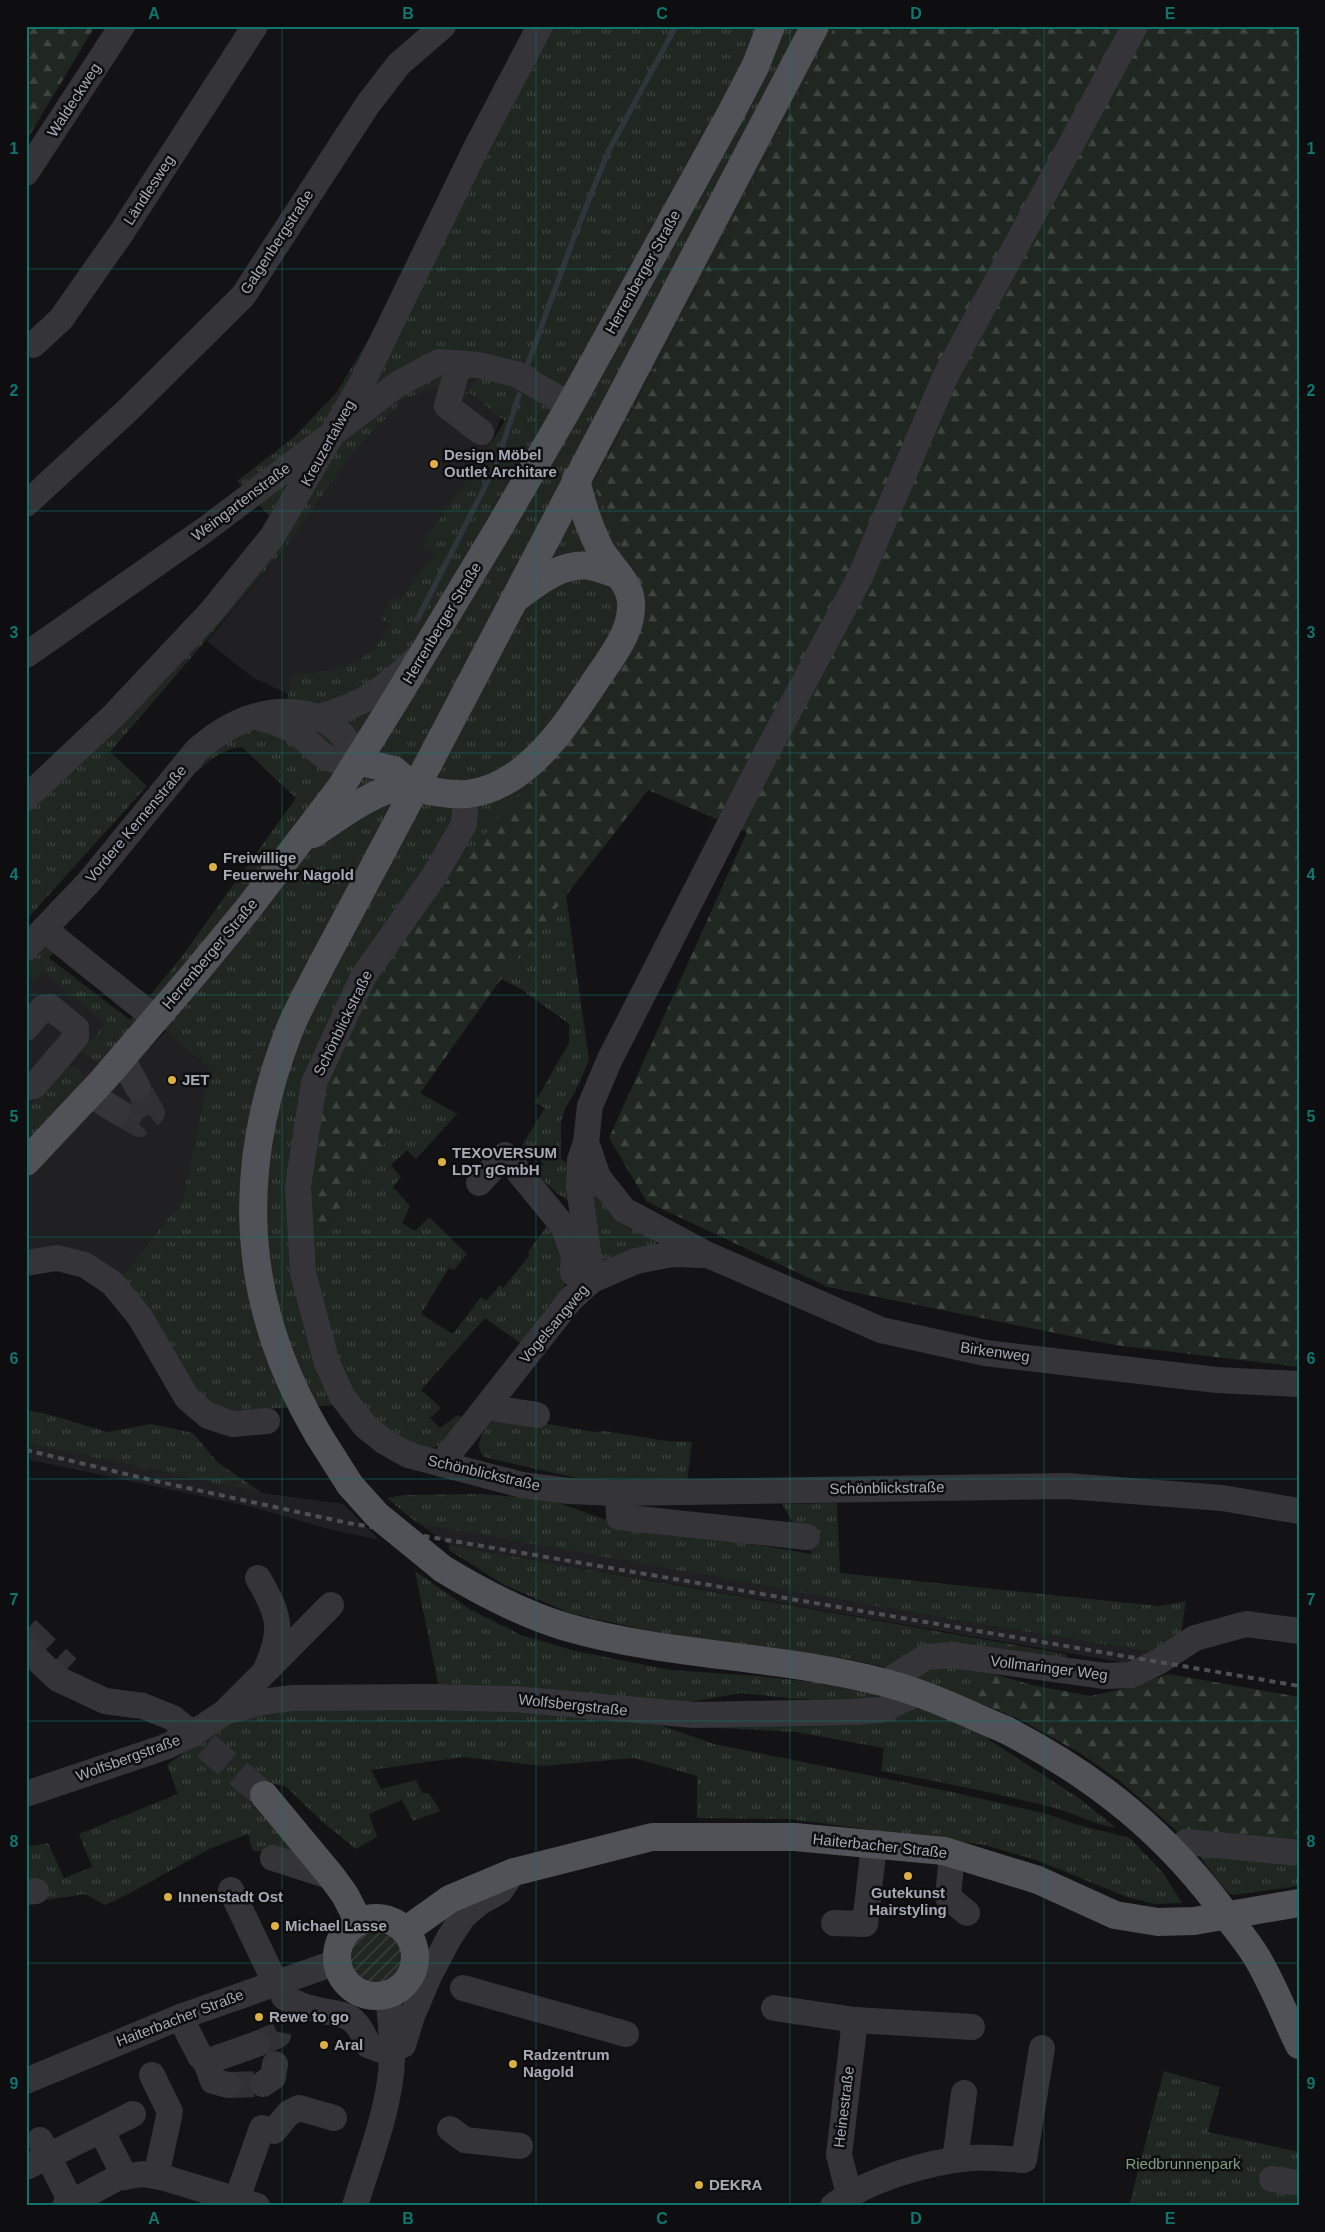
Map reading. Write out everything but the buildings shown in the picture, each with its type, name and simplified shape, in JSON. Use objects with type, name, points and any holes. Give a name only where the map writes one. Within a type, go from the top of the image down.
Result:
[{"type":"main road","name":"Herrenberger Straße","points":[[26,1162],[156,1019],[247,910],[341,787],[424,652],[570,405],[731,113],[755,66],[771,26]]},
{"type":"main road","points":[[815,26],[289,1030],[268,1090],[257,1144],[253,1188],[254,1238],[268,1323],[298,1401],[350,1486],[377,1515],[443,1569],[478,1590],[564,1626],[632,1642],[832,1672],[886,1683],[918,1693],[1006,1730],[1049,1752],[1099,1786],[1167,1844],[1209,1890],[1256,1956],[1299,2045]]},
{"type":"main road","points":[[299,843],[335,819],[402,788],[438,793],[466,794],[481,791],[512,778],[549,745],[579,706],[620,643],[630,621],[631,600],[625,584],[616,574],[600,548],[581,502],[576,480]]},
{"type":"main road","points":[[513,601],[546,577],[571,566],[589,566],[616,574]]},
{"type":"main road","points":[[357,760],[394,770],[402,788]]},
{"type":"main road","points":[[264,1795],[345,1894],[359,1922]]},
{"type":"main road","name":"Haiterbacher Straße","points":[[405,1931],[450,1899],[514,1872],[652,1837],[795,1837],[944,1851],[1038,1880],[1115,1916],[1158,1922],[1194,1921],[1298,1909]]},
{"type":"main road","points":[[372,1918],[387,1920],[405,1931],[410,1938],[415,1954],[412,1971],[403,1986],[388,1994],[379,1996],[359,1993],[344,1980],[337,1962],[337,1952],[344,1934],[359,1922],[372,1918]]},
{"type":"street","name":"Waldeckweg","points":[[26,173],[122,26]]},
{"type":"street","name":"Ländlesweg","points":[[33,345],[61,320],[255,26]]},
{"type":"street","name":"Galgenbergstraße","points":[[26,504],[157,381],[243,296],[368,104],[400,64],[443,26]]},
{"type":"street","name":"Kreuzertalweg","points":[[26,798],[114,715],[211,612],[272,537],[303,488],[331,434],[363,381],[477,146],[540,26]]},
{"type":"street","points":[[592,1280],[579,1187],[580,1160],[586,1142],[590,1106],[613,1051],[704,853],[765,755],[860,577],[945,376],[1135,26]]},
{"type":"street","name":"Weingartenstraße","points":[[26,655],[206,529],[398,384],[439,362],[478,365],[516,374],[570,405]]},
{"type":"street","points":[[459,364],[447,406],[481,432]]},
{"type":"street","name":"Vordere Kernenstraße","points":[[319,717],[347,709],[376,693],[424,652]]},
{"type":"street","name":"Vordere Kernenstraße","points":[[35,939],[88,883],[197,750],[216,734],[236,723],[256,716],[276,712],[297,711],[319,717],[340,731],[352,745],[357,760]]},
{"type":"street","points":[[256,716],[280,723],[294,731],[327,758],[340,763],[357,760]]},
{"type":"street","name":"Schönblickstraße","points":[[466,794],[464,824],[434,876],[363,977],[314,1083],[298,1186],[302,1273],[328,1363],[342,1396],[365,1426],[385,1442],[408,1455],[522,1485],[569,1491],[618,1493],[1067,1486],[1222,1498],[1299,1511]]},
{"type":"street","points":[[35,939],[156,1019]]},
{"type":"street","points":[[26,1028],[43,1008],[50,1007],[76,1028],[76,1037],[34,1086],[26,1088]]},
{"type":"street","points":[[122,1058],[138,1088]]},
{"type":"street","points":[[89,1094],[117,1111]]},
{"type":"street","name":"Birkenweg","points":[[586,1142],[598,1177],[624,1210],[708,1255],[881,1330],[985,1353],[1217,1380],[1299,1384]]},
{"type":"street","points":[[479,1183],[505,1155],[564,1227],[574,1258],[571,1298]]},
{"type":"street","name":"Vogelsangweg","points":[[441,1464],[571,1298],[592,1280],[636,1260],[674,1254],[708,1255]]},
{"type":"street","points":[[26,1263],[57,1258],[85,1265],[112,1283],[140,1317],[171,1373],[194,1404],[208,1416],[233,1424],[267,1421]]},
{"type":"street","points":[[486,1407],[537,1415]]},
{"type":"street","points":[[618,1493],[619,1516],[806,1537]]},
{"type":"street","name":"Wolfsbergstraße","points":[[258,1578],[272,1601],[278,1626],[275,1648],[266,1670]]},
{"type":"street","name":"Wolfsbergstraße","points":[[26,1794],[165,1747],[192,1734],[226,1712],[332,1605]]},
{"type":"street","name":"Vollmaringer Weg","points":[[886,1683],[926,1658],[952,1655],[1105,1676],[1131,1675],[1158,1662],[1195,1638],[1246,1624],[1299,1631]]},
{"type":"street","points":[[26,1649],[58,1679],[105,1700],[143,1706],[173,1718],[192,1734]]},
{"type":"street","name":"Wolfsbergstraße","points":[[226,1712],[261,1702],[293,1698],[426,1696],[514,1699],[693,1715],[854,1712],[881,1710],[918,1693]]},
{"type":"street","points":[[1186,1842],[1299,1853]]},
{"type":"street","points":[[834,1923],[865,1924],[874,1845]]},
{"type":"street","points":[[952,1854],[948,1897],[967,1913]]},
{"type":"street","points":[[273,1858],[332,1877]]},
{"type":"street","points":[[231,1890],[282,1993],[309,2008],[336,2012],[352,2018],[361,2028],[368,2045],[392,2051],[403,2045],[422,1992],[449,1938],[463,1917],[479,1903],[500,1891],[514,1872]]},
{"type":"street","name":"Haiterbacher Straße","points":[[26,2081],[180,2017],[282,1993],[337,1962]]},
{"type":"street","points":[[463,1988],[626,2034]]},
{"type":"street","points":[[355,2206],[380,2124],[388,2089],[392,2051],[388,1994]]},
{"type":"street","points":[[774,2008],[855,2020],[972,2027]]},
{"type":"street","points":[[180,2017],[206,2062],[213,2081],[228,2085]]},
{"type":"street","name":"Heinestraße","points":[[841,2200],[839,2155],[855,2020]]},
{"type":"street","points":[[206,2062],[256,2044]]},
{"type":"street","points":[[841,2200],[904,2173],[955,2160],[979,2158],[1024,2160],[1042,2048]]},
{"type":"street","points":[[141,2176],[170,2112],[152,2075]]},
{"type":"street","points":[[955,2160],[964,2093]]},
{"type":"street","points":[[133,2114],[101,2130],[38,2154],[70,2205],[117,2178],[141,2176],[247,2203],[262,2128],[274,2131],[289,2112],[298,2108],[334,2118]]},
{"type":"street","points":[[450,2129],[465,2140],[520,2146]]},
{"type":"street","points":[[101,2130],[141,2176]]},
{"type":"street","points":[[1272,2179],[1299,2183]]},
{"type":"shaded area","points":[[479,378],[506,405],[473,490],[400,629],[365,671],[296,698],[252,677],[207,641],[286,547],[351,455],[405,398],[434,388]]},
{"type":"shaded area","points":[[29,957],[150,1048],[166,1031],[210,1070],[182,1201],[122,1276],[26,1253],[26,960]]},
{"type":"shaded area","points":[[26,1443],[262,1493],[343,1504],[379,1540],[328,1529],[252,1507],[26,1459]]},
{"type":"shaded area","points":[[415,1521],[949,1619],[1151,1652],[1132,1664],[449,1545]]},
{"type":"green space","points":[[26,26],[95,26],[26,141]]},
{"type":"green space","points":[[528,26],[835,26],[593,483],[645,594],[602,704],[511,803],[315,1241],[420,1093],[457,1114],[416,1159],[407,1150],[391,1165],[401,1177],[393,1187],[410,1206],[402,1223],[415,1231],[429,1217],[467,1254],[454,1270],[449,1268],[421,1314],[453,1334],[481,1297],[486,1301],[500,1285],[503,1288],[529,1256],[528,1252],[547,1226],[565,1248],[567,1275],[564,1290],[523,1345],[485,1318],[421,1390],[441,1408],[430,1418],[440,1428],[458,1415],[463,1419],[444,1444],[425,1450],[395,1440],[356,1404],[226,1411],[201,1399],[122,1276],[182,1201],[210,1070],[144,1014],[99,1064],[81,1051],[106,1024],[42,971],[34,981],[26,974],[26,966],[45,943],[56,948],[49,958],[130,1020],[180,959],[296,798],[242,747],[222,753],[195,773],[213,750],[229,739],[247,732],[260,731],[279,735],[293,675],[335,669],[355,662],[373,649],[392,625],[381,619],[394,596],[400,600],[434,553],[421,546],[476,467],[505,421],[469,392],[461,400],[462,394],[478,378],[434,388],[405,398],[351,455],[286,547],[110,752],[147,786],[26,920],[26,788],[197,620],[273,520],[237,481],[294,437],[337,392],[395,295]]},
{"type":"green space","points":[[835,26],[1299,26],[1299,1367],[1115,1345],[828,1287],[647,1202],[609,1138],[747,832],[648,790],[501,979],[312,1245],[319,1113],[342,1041],[425,908],[511,803],[602,704],[645,594],[593,484]]},
{"type":"green space","points":[[566,895],[589,1060],[561,1121],[561,1159],[568,1165],[570,1202],[558,1194],[528,1167],[532,1163],[545,1165],[522,1145],[545,1108],[535,1102],[569,1043],[569,1024],[521,989],[501,979]]},
{"type":"green space","points":[[65,1065],[73,1066],[82,1073],[84,1083],[26,1147],[26,1111]]},
{"type":"green space","points":[[589,1185],[616,1219],[627,1227],[653,1239],[656,1242],[656,1247],[608,1263],[601,1261]]},
{"type":"green space","points":[[26,1410],[43,1413],[108,1432],[151,1424],[193,1433],[217,1462],[262,1493],[26,1443]]},
{"type":"green space","points":[[496,1415],[594,1432],[604,1431],[667,1441],[692,1442],[687,1482],[585,1480],[484,1457],[480,1451],[480,1441],[485,1430]]},
{"type":"green space","points":[[480,1494],[551,1500],[609,1521],[812,1554],[782,1504],[837,1503],[840,1573],[1159,1606],[1186,1601],[1181,1634],[1151,1652],[949,1619],[417,1523],[387,1498],[404,1495]]},
{"type":"green space","points":[[449,1545],[1066,1654],[1068,1663],[888,1668],[849,1659],[685,1639],[570,1613],[504,1585],[449,1550]]},
{"type":"green space","points":[[415,1571],[471,1610],[521,1635],[575,1651],[671,1670],[758,1676],[839,1685],[878,1694],[875,1699],[866,1701],[797,1699],[741,1693],[685,1703],[651,1722],[714,1744],[952,1792],[1047,1814],[1075,1824],[1130,1838],[1164,1874],[1182,1903],[1155,1904],[1127,1897],[1036,1860],[985,1845],[790,1819],[697,1818],[697,1776],[634,1758],[543,1766],[463,1757],[371,1770],[381,1789],[416,1780],[422,1793],[429,1793],[440,1811],[413,1821],[402,1800],[369,1814],[377,1837],[356,1849],[325,1824],[285,1786],[267,1783],[247,1798],[263,1812],[306,1863],[273,1852],[253,1851],[248,1834],[209,1849],[105,1905],[85,1894],[47,1900],[41,1878],[26,1879],[26,1847],[48,1843],[64,1878],[92,1867],[79,1834],[178,1794],[167,1765],[217,1728],[282,1708],[440,1693]]},
{"type":"green space","points":[[928,1663],[983,1671],[965,1697],[908,1676]]},
{"type":"green space","points":[[983,1671],[1032,1685],[1091,1696],[1127,1688],[1169,1674],[1299,1697],[1299,1848],[1180,1834],[1120,1781],[1080,1753],[1019,1719],[965,1697]]},
{"type":"green space","points":[[914,1708],[927,1710],[986,1734],[988,1739],[1080,1799],[1116,1828],[1051,1807],[881,1771],[884,1748],[795,1732],[704,1727]]},
{"type":"green space","points":[[1196,1852],[1299,1856],[1299,1886],[1233,1895],[1220,1883]]},
{"type":"green space","points":[[376,1927],[388,1930],[398,1936],[404,1946],[407,1958],[404,1970],[398,1980],[388,1986],[376,1989],[364,1986],[354,1980],[348,1970],[345,1958],[348,1946],[354,1936],[364,1930]]},
{"type":"green space","name":"Riedbrunnenpark","points":[[1164,2071],[1220,2087],[1208,2132],[1299,2152],[1299,2206],[1129,2206]]},
{"type":"waterway","points":[[527,366],[576,232],[608,152],[676,26]]},
{"type":"waterway","points":[[417,620],[496,465],[519,395]]},
{"type":"tunnel","points":[[117,1111],[139,1124],[152,1113],[138,1088]]},
{"type":"tunnel","points":[[26,1630],[67,1669]]},
{"type":"tunnel","points":[[172,1722],[186,1729],[264,1795]]},
{"type":"tunnel","points":[[257,2044],[278,2035],[282,2016]]},
{"type":"tunnel","points":[[228,2085],[263,2084]]},
{"type":"railway","points":[[26,1450],[151,1480],[348,1523],[1299,1686]]},
{"type":"place","name":"Design Möbel Outlet Architare","points":[[434,464]]},
{"type":"place","name":"Freiwillige Feuerwehr Nagold","points":[[213,867]]},
{"type":"place","name":"JET","points":[[172,1080]]},
{"type":"place","name":"TEXOVERSUM LDT gGmbH","points":[[442,1162]]},
{"type":"place","name":"Gutekunst Hairstyling","points":[[908,1876]]},
{"type":"place","name":"Innenstadt Ost","points":[[168,1897]]},
{"type":"place","name":"Michael Lasse","points":[[275,1926]]},
{"type":"place","name":"Rewe to go","points":[[259,2017]]},
{"type":"place","name":"Aral","points":[[324,2045]]},
{"type":"place","name":"Radzentrum Nagold","points":[[513,2064]]},
{"type":"place","name":"DEKRA","points":[[699,2185]]}]
